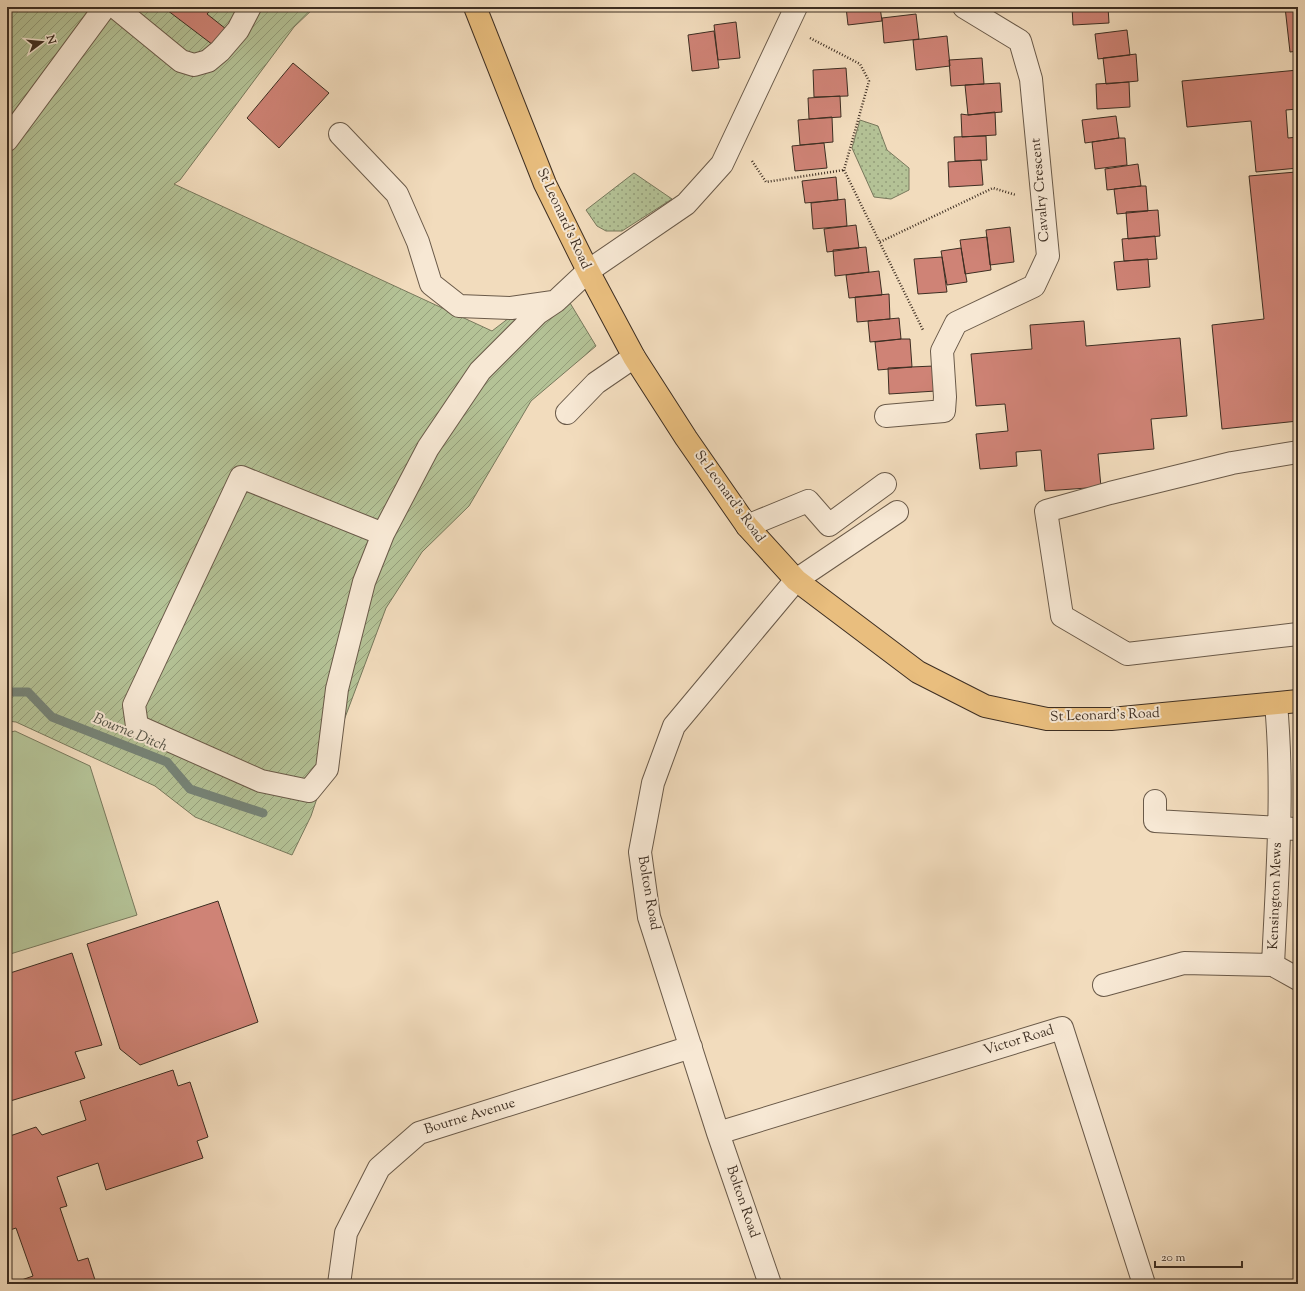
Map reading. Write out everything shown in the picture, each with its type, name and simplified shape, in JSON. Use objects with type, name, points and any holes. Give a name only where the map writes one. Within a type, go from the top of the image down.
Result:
[{"type":"main road","name":"St Leonard's Road","points":[[475,7],[545,184],[588,271],[634,357],[686,438],[747,526],[796,580],[918,672],[985,706],[1046,719],[1111,718],[1298,701]]},
{"type":"street","points":[[7,140],[105,7]]},
{"type":"street","points":[[115,7],[181,61],[194,65],[208,61],[220,51],[238,30],[250,7]]},
{"type":"street","points":[[383,534],[241,477],[134,705],[137,726],[262,781],[309,791],[327,769],[337,689],[364,582],[383,534],[428,448],[480,372],[538,313],[556,301],[588,271],[686,204],[722,164],[788,27],[796,7]]},
{"type":"street","name":"Cavalry Crescent","points":[[942,351],[956,323],[1034,286],[1048,256],[1031,79],[1020,41],[964,7]]},
{"type":"street","points":[[340,134],[397,194],[418,242],[431,284],[460,306],[511,308],[556,301]]},
{"type":"street","points":[[886,416],[944,411],[945,397],[942,351]]},
{"type":"street","points":[[567,413],[596,384],[634,357]]},
{"type":"street","points":[[1298,452],[1232,463],[1110,493],[1046,511],[1062,616],[1127,654],[1298,634]]},
{"type":"street","points":[[747,526],[808,501],[829,525],[884,484]]},
{"type":"street","name":"Bolton Road","points":[[770,1284],[718,1133],[649,917],[640,852],[653,783],[674,726],[796,580],[897,512]]},
{"type":"street","name":"Kensington Mews","points":[[1273,965],[1288,828],[1276,704]]},
{"type":"street","name":"Kensington Mews","points":[[1155,801],[1155,821],[1288,828]]},
{"type":"street","name":"Kensington Mews","points":[[1104,985],[1184,963],[1273,965],[1298,978]]},
{"type":"street","name":"Victor Road","points":[[718,1133],[1062,1028],[1144,1284]]},
{"type":"street","name":"Bourne Avenue","points":[[339,1284],[346,1233],[379,1168],[419,1133],[691,1047]]},
{"type":"path","points":[[788,27],[860,64],[869,81],[844,170],[928,340],[942,351]]},
{"type":"path","points":[[751,159],[766,182],[844,170]]},
{"type":"path","points":[[880,242],[993,188],[1043,203]]},
{"type":"green space","points":[[7,7],[315,7],[294,27],[180,180],[174,184],[492,331],[518,311],[561,288],[596,346],[531,401],[469,506],[422,552],[386,608],[337,739],[311,816],[292,855],[195,817],[155,786],[16,722],[7,721]]},
{"type":"green space","points":[[860,120],[878,126],[887,150],[909,168],[909,190],[891,199],[874,197],[852,148]]},
{"type":"green space","points":[[634,173],[672,199],[622,231],[606,231],[597,226],[586,210]]},
{"type":"green space","points":[[15,731],[90,766],[137,915],[7,955],[7,733]]},
{"type":"building","points":[[163,7],[213,7],[207,14],[231,33],[217,48]]},
{"type":"building","points":[[846,7],[880,7],[882,21],[848,25]]},
{"type":"building","points":[[1072,7],[1108,7],[1109,23],[1073,25]]},
{"type":"building","points":[[1285,7],[1298,7],[1298,51],[1290,52]]},
{"type":"building","points":[[916,14],[919,39],[884,43],[882,18]]},
{"type":"building","points":[[736,22],[740,58],[718,60],[714,25]]},
{"type":"building","points":[[1127,30],[1130,55],[1098,59],[1095,34]]},
{"type":"building","points":[[714,31],[719,68],[692,71],[688,35]]},
{"type":"building","points":[[947,36],[950,66],[916,70],[913,40]]},
{"type":"building","points":[[1136,54],[1138,81],[1106,84],[1103,58]]},
{"type":"building","points":[[982,58],[984,84],[951,86],[949,60]]},
{"type":"building","points":[[293,63],[329,93],[279,148],[247,118]]},
{"type":"building","points":[[846,68],[848,96],[814,97],[813,70]]},
{"type":"building","points":[[1298,70],[1298,109],[1286,110],[1288,138],[1298,137],[1298,168],[1256,172],[1251,121],[1187,127],[1182,81]]},
{"type":"building","points":[[1129,82],[1130,107],[1097,109],[1096,84]]},
{"type":"building","points":[[1000,83],[1002,112],[968,115],[965,85]]},
{"type":"building","points":[[840,96],[841,117],[809,119],[808,98]]},
{"type":"building","points":[[995,112],[996,135],[962,137],[961,114],[968,115]]},
{"type":"building","points":[[1116,116],[1119,138],[1085,143],[1082,120]]},
{"type":"building","points":[[832,117],[833,142],[800,145],[798,120]]},
{"type":"building","points":[[986,136],[987,160],[955,161],[954,137]]},
{"type":"building","points":[[1125,138],[1127,165],[1095,169],[1092,142]]},
{"type":"building","points":[[824,143],[827,168],[795,171],[792,146]]},
{"type":"building","points":[[981,160],[983,185],[949,187],[948,162]]},
{"type":"building","points":[[1138,164],[1141,186],[1107,190],[1105,169]]},
{"type":"building","points":[[1296,172],[1298,193],[1298,421],[1222,429],[1212,325],[1264,319],[1249,176]]},
{"type":"building","points":[[836,177],[838,200],[805,203],[802,181]]},
{"type":"building","points":[[1146,186],[1148,211],[1117,214],[1114,189]]},
{"type":"building","points":[[845,199],[847,226],[813,229],[811,203]]},
{"type":"building","points":[[1158,210],[1160,236],[1128,239],[1126,212]]},
{"type":"building","points":[[856,225],[859,248],[827,252],[824,229]]},
{"type":"building","points":[[1010,227],[1014,262],[990,265],[986,230]]},
{"type":"building","points":[[1155,236],[1157,259],[1124,261],[1122,239]]},
{"type":"building","points":[[987,237],[991,270],[965,274],[960,240]]},
{"type":"building","points":[[866,247],[869,272],[835,276],[833,250]]},
{"type":"building","points":[[961,248],[967,282],[947,285],[941,251]]},
{"type":"building","points":[[942,257],[947,292],[918,294],[914,259]]},
{"type":"building","points":[[1148,259],[1150,287],[1117,290],[1114,262]]},
{"type":"building","points":[[879,271],[882,295],[849,298],[846,275]]},
{"type":"building","points":[[889,294],[890,319],[857,322],[855,297]]},
{"type":"building","points":[[899,318],[901,339],[870,342],[868,321]]},
{"type":"building","points":[[1084,321],[1086,346],[1180,338],[1187,416],[1151,419],[1154,449],[1098,454],[1101,487],[1045,491],[1041,450],[1016,452],[1017,466],[980,469],[976,434],[1008,431],[1005,404],[976,406],[971,354],[1032,349],[1030,325]]},
{"type":"building","points":[[910,339],[912,367],[878,370],[875,342]]},
{"type":"building","points":[[934,366],[936,391],[889,394],[888,368]]},
{"type":"building","points":[[218,901],[258,1022],[140,1065],[120,1049],[87,944]]},
{"type":"building","points":[[72,953],[102,1045],[75,1052],[85,1078],[7,1102],[7,974]]},
{"type":"building","points":[[173,1070],[178,1086],[190,1082],[208,1137],[197,1141],[203,1158],[106,1190],[98,1163],[57,1177],[67,1206],[60,1208],[78,1261],[88,1258],[96,1283],[10,1284],[33,1276],[16,1228],[7,1231],[7,1137],[36,1127],[42,1135],[86,1120],[80,1101]]},
{"type":"waterway","name":"Bourne Ditch","points":[[7,692],[28,692],[52,717],[167,762],[190,789],[263,813]]}]
